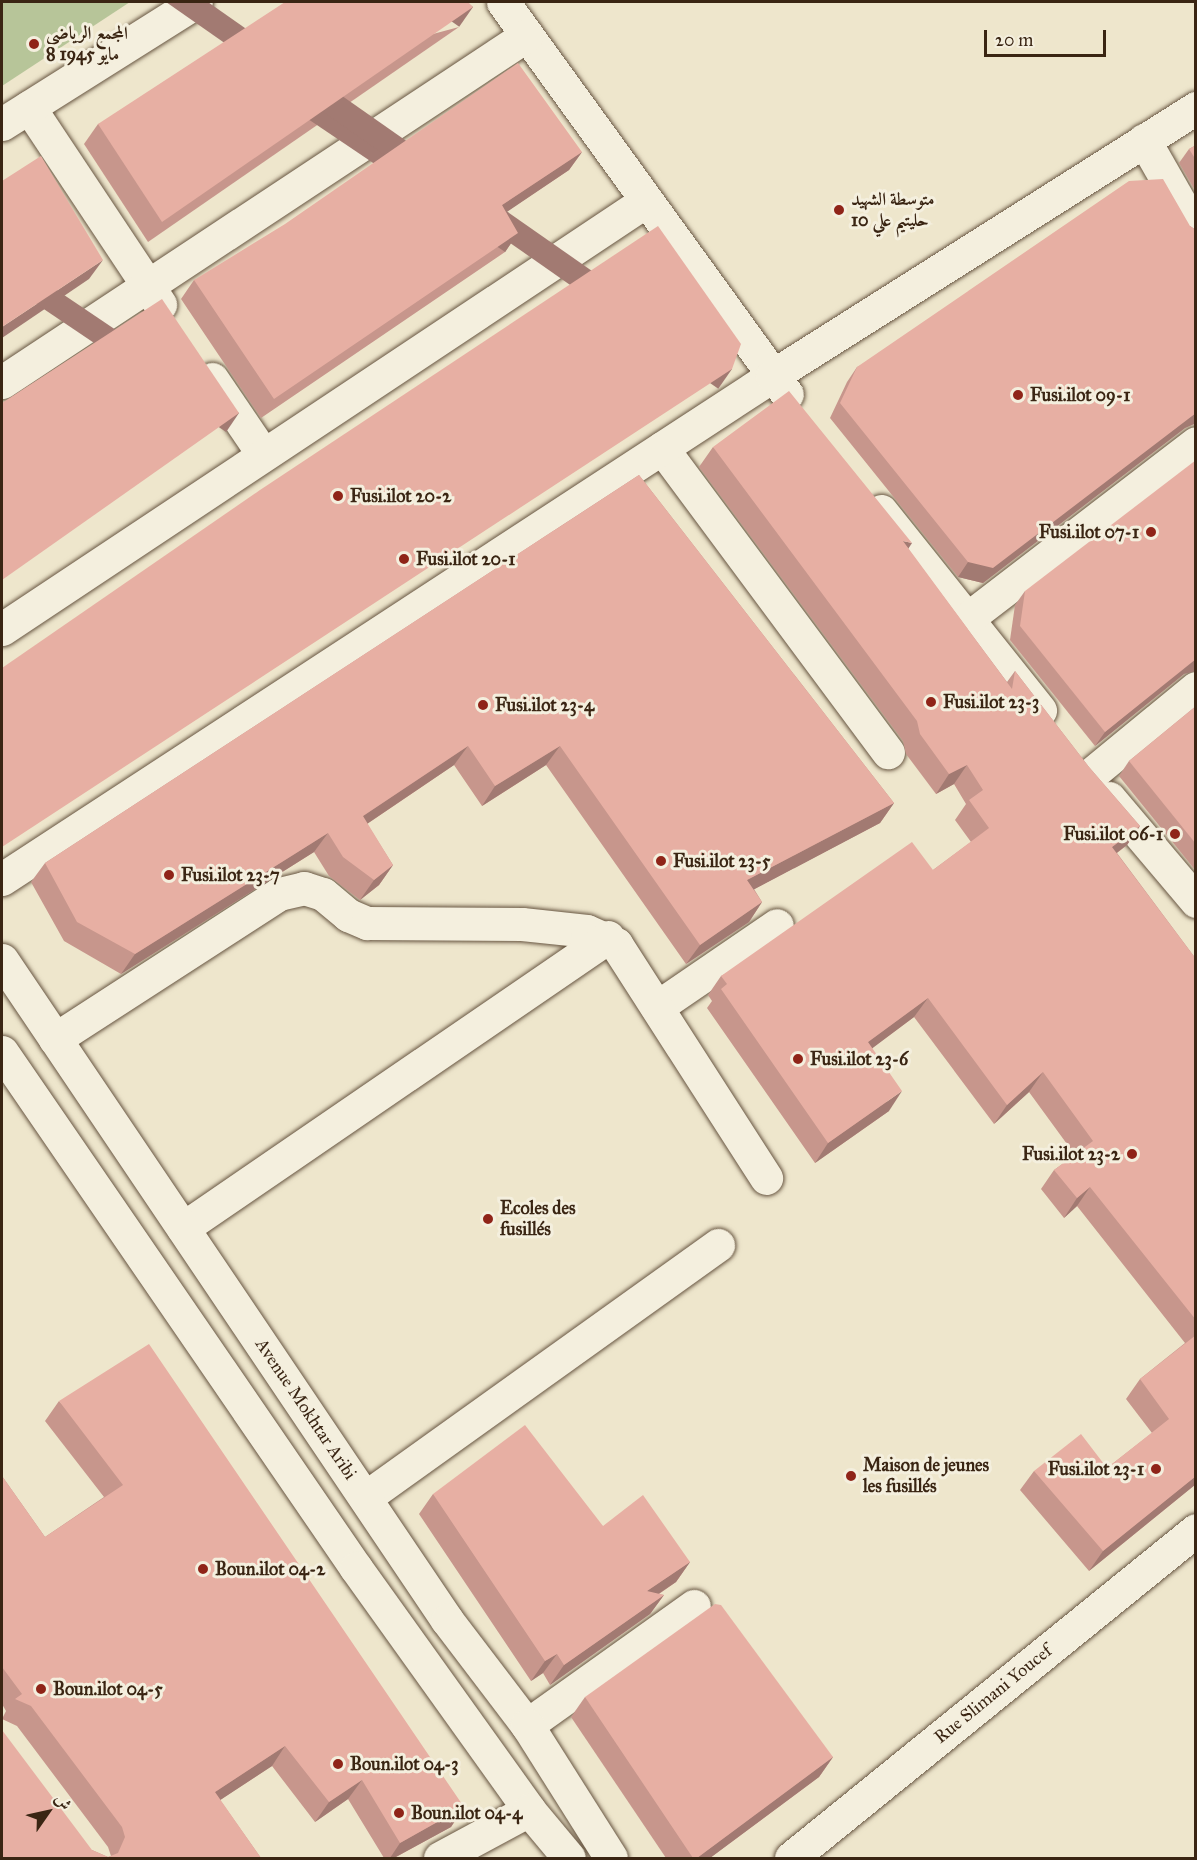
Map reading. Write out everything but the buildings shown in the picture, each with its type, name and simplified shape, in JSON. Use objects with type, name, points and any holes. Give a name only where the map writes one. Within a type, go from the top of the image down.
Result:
[{"type":"street","points":[[2,124],[196,2]]},
{"type":"street","points":[[503,2],[772,376],[810,423]]},
{"type":"street","points":[[2,382],[527,35]]},
{"type":"street","points":[[29,107],[263,454]]},
{"type":"street","points":[[2,879],[772,376],[1196,108]]},
{"type":"street","points":[[1144,140],[1196,231]]},
{"type":"street","points":[[2,629],[646,201]]},
{"type":"street","points":[[968,618],[1196,442]]},
{"type":"street","points":[[662,448],[888,752]]},
{"type":"street","points":[[863,488],[1090,775],[1196,901]]},
{"type":"street","points":[[1090,775],[1196,688]]},
{"type":"street","points":[[55,1039],[279,894],[304,888],[323,894],[348,915],[367,923],[522,924],[587,931],[608,937],[616,944],[766,1178]]},
{"type":"street","points":[[657,1007],[777,925]]},
{"type":"street","points":[[183,1228],[608,937]]},
{"type":"street","name":"Avenue Mokhtar Aribi","points":[[2,960],[447,1620],[527,1725],[611,1858]]},
{"type":"street","points":[[2,1052],[356,1568],[529,1810],[569,1858]]},
{"type":"street","points":[[366,1497],[718,1245]]},
{"type":"street","name":"Rue Slimani Youcef","points":[[791,1858],[1196,1530]]},
{"type":"street","points":[[527,1725],[694,1606]]},
{"type":"street","points":[[440,1858],[529,1810]]},
{"type":"green space","name":"المجمع الرياضي 8 مايو 1945","points":[[2,2],[130,2],[2,86]]},
{"type":"place","name":"المجمع الرياضي 8 مايو 1945","points":[[34,44]]},
{"type":"place","name":"متوسطة الشهيد حليتيم علي 10","points":[[839,210]]},
{"type":"place","name":"Fusi.ilot 09-1","points":[[1018,395]]},
{"type":"place","name":"Fusi.ilot 20-2","points":[[338,496]]},
{"type":"place","name":"Fusi.ilot 07-1","points":[[1151,532]]},
{"type":"place","name":"Fusi.ilot 20-1","points":[[404,559]]},
{"type":"place","name":"Fusi.ilot 23-3","points":[[931,702]]},
{"type":"place","name":"Fusi.ilot 23-4","points":[[483,705]]},
{"type":"place","name":"Fusi.ilot 06-1","points":[[1175,834]]},
{"type":"place","name":"Fusi.ilot 23-5","points":[[661,861]]},
{"type":"place","name":"Fusi.ilot 23-7","points":[[169,875]]},
{"type":"place","name":"Fusi.ilot 23-6","points":[[798,1059]]},
{"type":"place","name":"Fusi.ilot 23-2","points":[[1132,1154]]},
{"type":"place","name":"Ecoles des fusillés","points":[[488,1219]]},
{"type":"place","name":"Fusi.ilot 23-1","points":[[1156,1469]]},
{"type":"place","name":"Maison de jeunes les fusillés","points":[[851,1476]]},
{"type":"place","name":"Boun.ilot 04-2","points":[[203,1569]]},
{"type":"place","name":"Boun.ilot 04-5","points":[[41,1689]]},
{"type":"place","name":"Boun.ilot 04-3","points":[[338,1764]]},
{"type":"place","name":"Boun.ilot 04-4","points":[[399,1813]]}]
